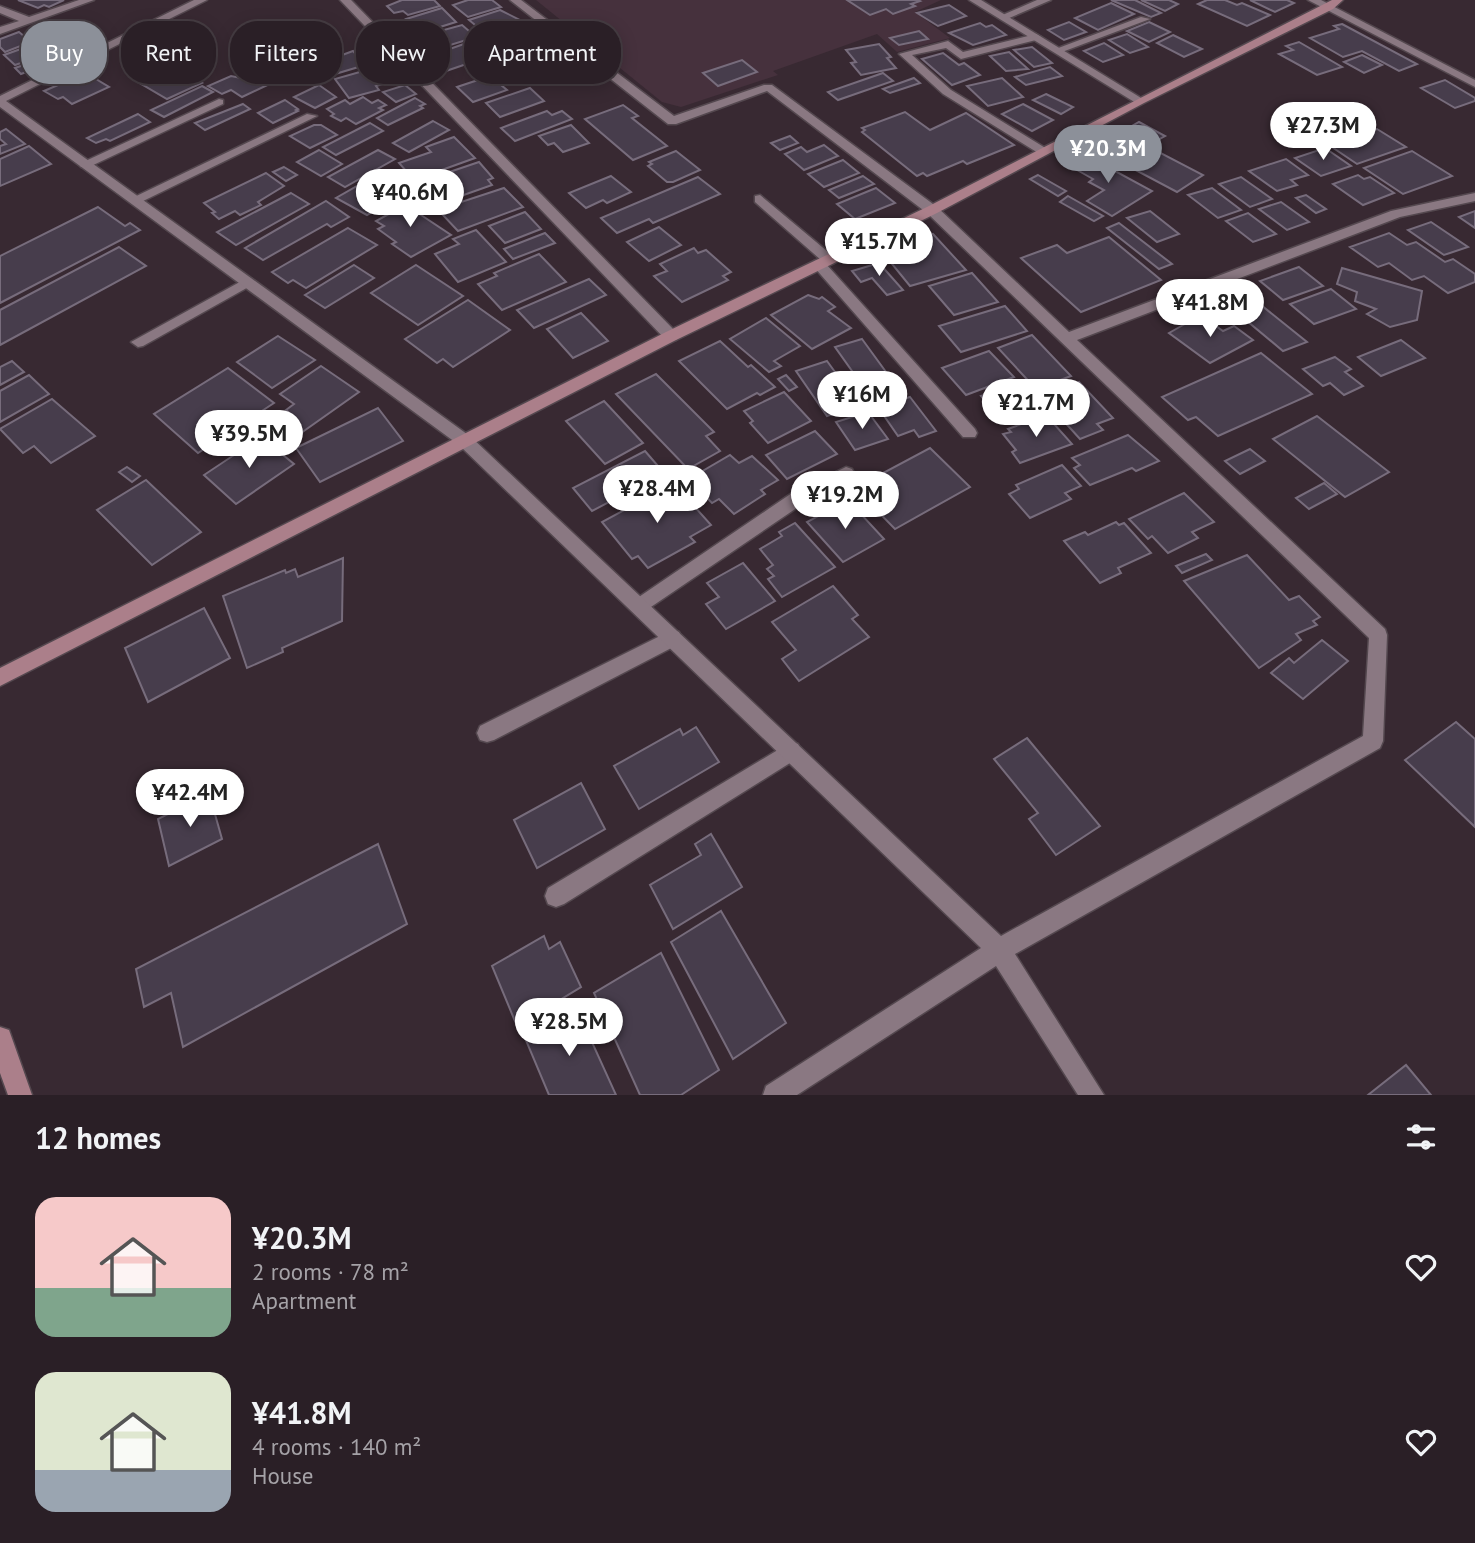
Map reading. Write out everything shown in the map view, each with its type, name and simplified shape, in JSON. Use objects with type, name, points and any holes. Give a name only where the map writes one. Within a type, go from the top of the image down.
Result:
[{"type":"street","points":[[0,9],[29,21],[89,0]]},
{"type":"street","points":[[202,0],[0,101],[465,441],[999,950],[1092,1095]]},
{"type":"street","points":[[345,0],[671,336]]},
{"type":"street","points":[[515,0],[672,121],[768,87],[932,210],[1378,635],[1373,741],[999,950],[775,1095]]},
{"type":"street","points":[[974,0],[1140,101]]},
{"type":"street","points":[[1003,17],[1046,0]]},
{"type":"street","points":[[1313,0],[1334,4],[1475,84]]},
{"type":"street","points":[[0,677],[671,336],[932,210],[1140,101],[1334,4]]},
{"type":"street","points":[[1058,50],[1145,19]]},
{"type":"street","points":[[0,32],[21,24]]},
{"type":"street","points":[[1036,37],[961,56],[948,44],[904,54],[947,92],[1043,152]]},
{"type":"street","points":[[85,164],[219,102]]},
{"type":"street","points":[[134,200],[312,116]]},
{"type":"street","points":[[1067,338],[1396,214],[1475,197]]},
{"type":"street","points":[[760,199],[824,262],[969,433]]},
{"type":"street","points":[[138,342],[247,282]]},
{"type":"street","points":[[639,606],[797,498],[846,472]]},
{"type":"street","points":[[487,733],[671,638]]},
{"type":"street","points":[[556,896],[791,751]]},
{"type":"street","points":[[0,1039],[20,1095]]},
{"type":"shaded area","points":[[536,0],[941,0],[915,12],[950,38],[897,52],[877,34],[773,71],[778,75],[681,107],[662,102],[621,69],[621,21],[562,21]]},
{"type":"building","points":[[18,0],[64,0],[49,7],[44,5],[38,8]]},
{"type":"building","points":[[402,0],[434,0],[440,6],[408,15],[403,11],[394,13],[387,6]]},
{"type":"building","points":[[468,0],[492,0],[501,7],[468,17],[453,5]]},
{"type":"building","points":[[847,0],[920,1],[911,4],[915,6],[893,14],[886,9],[870,15]]},
{"type":"building","points":[[1111,0],[1135,0],[1161,13],[1151,17]]},
{"type":"building","points":[[1141,0],[1169,0],[1178,4],[1165,11]]},
{"type":"building","points":[[1207,0],[1225,0],[1237,5],[1242,3],[1270,15],[1247,26],[1198,4]]},
{"type":"building","points":[[1250,0],[1287,0],[1294,3],[1275,12]]},
{"type":"building","points":[[1111,3],[1134,14],[1098,30],[1075,18]]},
{"type":"building","points":[[949,5],[966,16],[938,26],[917,13]]},
{"type":"building","points":[[442,8],[456,22],[450,24],[450,21],[406,19]]},
{"type":"building","points":[[500,10],[522,21],[470,21]]},
{"type":"building","points":[[1069,22],[1086,32],[1064,40],[1048,30]]},
{"type":"building","points":[[1149,22],[1170,32],[1149,42],[1127,31]]},
{"type":"building","points":[[980,23],[986,27],[992,25],[1006,35],[973,45],[949,33]]},
{"type":"building","points":[[1342,24],[1417,64],[1399,71],[1362,51],[1343,57],[1310,38],[1339,29],[1334,26]]},
{"type":"building","points":[[464,27],[464,41],[450,45],[450,28]]},
{"type":"building","points":[[919,31],[928,39],[899,45],[890,38]]},
{"type":"building","points":[[19,32],[21,46],[5,52],[0,47],[0,39]]},
{"type":"building","points":[[1127,34],[1148,47],[1130,53],[1109,40]]},
{"type":"building","points":[[1173,35],[1202,49],[1184,57],[1157,43]]},
{"type":"building","points":[[1299,42],[1342,67],[1317,75],[1279,54],[1293,50],[1286,46]]},
{"type":"building","points":[[1104,43],[1123,55],[1103,62],[1084,51]]},
{"type":"building","points":[[464,44],[464,65],[450,70],[450,49]]},
{"type":"building","points":[[879,44],[891,57],[887,58],[896,68],[861,75],[851,63],[856,62],[846,50]]},
{"type":"building","points":[[1032,47],[1052,63],[1034,67],[1014,50]]},
{"type":"building","points":[[21,49],[21,63],[15,65],[4,55]]},
{"type":"building","points":[[353,51],[356,54],[356,68],[342,72],[342,55]]},
{"type":"building","points":[[1009,52],[1028,69],[1006,71],[990,56]]},
{"type":"building","points":[[943,53],[959,65],[964,63],[980,75],[952,85],[922,59]]},
{"type":"building","points":[[1362,55],[1382,65],[1364,73],[1344,62]]},
{"type":"building","points":[[742,60],[757,72],[718,86],[703,73]]},
{"type":"building","points":[[1050,67],[1062,76],[1026,85],[1015,77]]},
{"type":"building","points":[[356,73],[356,84],[383,84],[376,86],[379,90],[349,98],[339,84],[342,84],[342,77]]},
{"type":"building","points":[[883,73],[893,81],[838,100],[828,92]]},
{"type":"building","points":[[230,76],[230,84],[270,84],[242,97],[231,90],[222,94],[208,86]]},
{"type":"building","points":[[914,78],[920,83],[890,93],[883,89]]},
{"type":"building","points":[[1002,78],[1023,97],[988,106],[967,86]]},
{"type":"building","points":[[1445,80],[1475,98],[1475,101],[1455,108],[1421,88]]},
{"type":"building","points":[[60,84],[104,84],[109,87],[72,104],[63,97],[58,99],[44,91]]},
{"type":"building","points":[[141,84],[200,84],[167,99]]},
{"type":"building","points":[[466,84],[500,84],[507,90],[473,102],[457,87]]},
{"type":"building","points":[[319,85],[336,97],[315,108],[294,97]]},
{"type":"building","points":[[405,85],[416,94],[396,102],[383,92]]},
{"type":"building","points":[[202,86],[213,92],[164,117],[151,110]]},
{"type":"building","points":[[530,88],[544,101],[500,117],[486,103]]},
{"type":"building","points":[[1046,94],[1073,107],[1061,114],[1033,100]]},
{"type":"building","points":[[363,97],[372,103],[378,100],[386,105],[379,108],[383,110],[356,124],[346,118],[341,121],[331,116],[334,114],[327,109],[345,100],[350,104]]},
{"type":"building","points":[[415,98],[425,104],[420,106],[423,108],[388,125],[377,118]]},
{"type":"building","points":[[285,100],[298,111],[273,123],[258,113]]},
{"type":"building","points":[[243,104],[250,109],[205,130],[195,123]]},
{"type":"building","points":[[1023,104],[1053,120],[1032,131],[1002,114]]},
{"type":"building","points":[[623,105],[638,116],[632,118],[667,146],[633,160],[585,119]]},
{"type":"building","points":[[547,111],[552,115],[562,111],[572,119],[515,141],[501,128]]},
{"type":"building","points":[[905,112],[930,130],[966,113],[1014,145],[967,164],[963,161],[927,176],[923,173],[917,176],[862,132],[865,130],[862,128]]},
{"type":"building","points":[[138,114],[150,122],[110,141],[106,139],[96,143],[87,138]]},
{"type":"building","points":[[433,121],[449,130],[409,152],[393,143]]},
{"type":"building","points":[[1139,122],[1165,136],[1147,146],[1203,175],[1177,192],[1094,148]]},
{"type":"building","points":[[370,123],[383,131],[336,155],[323,147]]},
{"type":"building","points":[[314,125],[321,125],[337,135],[310,148],[290,136]]},
{"type":"building","points":[[571,125],[589,143],[563,152],[554,143],[548,145],[539,136]]},
{"type":"building","points":[[6,129],[25,144],[0,154],[0,146],[6,144],[0,139],[0,132]]},
{"type":"building","points":[[1377,129],[1406,147],[1357,164],[1329,145]]},
{"type":"building","points":[[790,136],[798,143],[780,150],[771,143]]},
{"type":"building","points":[[454,137],[475,158],[414,180],[399,163],[431,152],[426,147]]},
{"type":"building","points":[[824,145],[838,156],[804,170],[785,154],[801,147],[807,152]]},
{"type":"building","points":[[29,146],[51,164],[0,186],[0,159]]},
{"type":"building","points":[[1325,148],[1351,166],[1321,176],[1295,158]]},
{"type":"building","points":[[319,150],[342,164],[321,176],[297,162]]},
{"type":"building","points":[[378,150],[395,159],[345,187],[328,177]]},
{"type":"building","points":[[676,151],[700,170],[667,182],[648,166],[652,164],[649,162]]},
{"type":"building","points":[[1412,151],[1452,176],[1403,194],[1364,168]]},
{"type":"building","points":[[1080,152],[1152,191],[1112,216],[1087,201],[1104,190],[1089,182],[1093,179],[1063,162]]},
{"type":"building","points":[[1286,159],[1308,175],[1291,180],[1297,185],[1277,191],[1249,171]]},
{"type":"building","points":[[843,160],[859,173],[824,187],[808,174]]},
{"type":"building","points":[[479,162],[493,178],[488,180],[492,185],[424,209],[415,198],[410,200],[404,192],[408,191],[405,187]]},
{"type":"building","points":[[284,167],[297,175],[286,181],[273,172]]},
{"type":"building","points":[[266,173],[284,186],[258,202],[261,205],[240,215],[235,211],[219,219],[204,203]]},
{"type":"building","points":[[380,173],[401,184],[389,191],[399,196],[367,215],[336,198]]},
{"type":"building","points":[[1038,175],[1066,191],[1058,196],[1030,179]]},
{"type":"building","points":[[1358,175],[1364,179],[1370,177],[1394,193],[1363,205],[1333,184]]},
{"type":"building","points":[[611,176],[631,192],[607,203],[603,200],[586,208],[569,193]]},
{"type":"building","points":[[863,176],[874,184],[839,198],[829,190]]},
{"type":"building","points":[[698,177],[720,194],[653,223],[649,219],[617,233],[601,218]]},
{"type":"building","points":[[1241,177],[1272,199],[1250,207],[1219,184]]},
{"type":"building","points":[[504,188],[523,207],[458,231],[441,213],[457,207],[455,204]]},
{"type":"building","points":[[876,188],[895,203],[855,219],[837,204]]},
{"type":"building","points":[[1212,188],[1241,210],[1218,218],[1188,195]]},
{"type":"building","points":[[291,193],[309,204],[236,245],[217,232]]},
{"type":"building","points":[[1306,195],[1326,209],[1316,213],[1296,198]]},
{"type":"building","points":[[1068,196],[1103,216],[1094,221],[1060,202]]},
{"type":"building","points":[[326,201],[349,217],[331,227],[327,224],[263,260],[245,248]]},
{"type":"building","points":[[400,201],[451,235],[411,257],[392,244],[396,242],[378,229],[384,226],[376,221],[387,215],[382,211]]},
{"type":"building","points":[[1281,202],[1309,222],[1287,230],[1259,209]]},
{"type":"building","points":[[98,207],[125,226],[130,223],[140,230],[0,303],[0,256]]},
{"type":"building","points":[[1150,211],[1179,234],[1157,242],[1127,218]]},
{"type":"building","points":[[1475,211],[1475,228],[1459,217]]},
{"type":"building","points":[[525,212],[541,229],[505,243],[489,226]]},
{"type":"building","points":[[1248,213],[1276,234],[1253,242],[1226,221]]},
{"type":"building","points":[[1431,222],[1468,247],[1444,255],[1408,230]]},
{"type":"building","points":[[1119,223],[1172,264],[1159,269],[1107,228]]},
{"type":"building","points":[[659,227],[681,245],[649,261],[627,242]]},
{"type":"building","points":[[348,228],[377,245],[306,288],[293,280],[288,283],[272,272]]},
{"type":"building","points":[[476,230],[506,262],[458,282],[435,254],[459,244],[453,239]]},
{"type":"building","points":[[545,233],[555,243],[513,259],[504,249]]},
{"type":"building","points":[[1389,233],[1407,245],[1416,242],[1445,262],[1453,259],[1475,274],[1475,282],[1448,293],[1424,276],[1412,280],[1389,263],[1378,267],[1350,247]]},
{"type":"building","points":[[933,234],[966,270],[910,286],[884,254],[913,246],[909,241]]},
{"type":"building","points":[[1109,237],[1161,280],[1081,312],[1021,258],[1057,245],[1067,253]]},
{"type":"building","points":[[119,247],[146,266],[0,345],[0,310]]},
{"type":"building","points":[[694,248],[698,253],[706,250],[731,272],[723,276],[728,280],[682,302],[654,276],[667,271],[660,264]]},
{"type":"building","points":[[539,254],[566,282],[502,310],[478,284],[497,276],[494,273]]},
{"type":"building","points":[[879,263],[903,290],[887,295],[872,278],[861,282],[852,271]]},
{"type":"building","points":[[354,265],[374,278],[325,308],[305,295]]},
{"type":"building","points":[[416,265],[463,296],[418,325],[371,293]]},
{"type":"building","points":[[1299,267],[1323,286],[1283,300],[1260,281]]},
{"type":"building","points":[[1342,268],[1422,291],[1417,320],[1390,327],[1367,314],[1376,309],[1355,301],[1357,292],[1337,284]]},
{"type":"building","points":[[972,273],[998,302],[954,315],[929,286]]},
{"type":"building","points":[[589,279],[606,295],[534,328],[517,310]]},
{"type":"building","points":[[1331,289],[1356,309],[1314,324],[1290,304]]},
{"type":"building","points":[[808,295],[819,299],[822,297],[835,307],[828,311],[851,328],[812,349],[771,315]]},
{"type":"building","points":[[1251,297],[1307,342],[1283,351],[1247,321],[1255,318],[1236,303]]},
{"type":"building","points":[[468,300],[510,330],[453,367],[443,359],[437,363],[405,339]]},
{"type":"building","points":[[1005,306],[1027,331],[961,352],[939,326]]},
{"type":"building","points":[[581,313],[608,341],[573,358],[547,329]]},
{"type":"building","points":[[1201,315],[1223,331],[1234,326],[1253,340],[1210,363],[1169,333]]},
{"type":"building","points":[[766,318],[800,346],[774,361],[781,366],[769,372],[730,339]]},
{"type":"building","points":[[1032,335],[1071,376],[1036,389],[998,348]]},
{"type":"building","points":[[278,336],[315,360],[272,388],[237,362]]},
{"type":"building","points":[[862,339],[894,383],[867,392],[835,347]]},
{"type":"building","points":[[1401,340],[1425,358],[1381,376],[1358,357]]},
{"type":"building","points":[[720,341],[775,387],[727,409],[679,361]]},
{"type":"building","points":[[989,351],[1014,377],[966,395],[942,368]]},
{"type":"building","points":[[1261,353],[1312,394],[1218,436],[1196,417],[1188,420],[1162,397]]},
{"type":"building","points":[[1335,357],[1351,369],[1345,372],[1363,386],[1344,395],[1330,383],[1323,386],[1303,369]]},
{"type":"building","points":[[12,361],[24,372],[0,385],[0,367]]},
{"type":"building","points":[[827,361],[859,405],[827,416],[796,371]]},
{"type":"building","points":[[321,366],[359,392],[301,433],[288,423],[295,418],[286,410],[294,404],[280,394]]},
{"type":"building","points":[[228,368],[274,403],[198,453],[154,414]]},
{"type":"building","points":[[656,374],[714,432],[706,436],[720,451],[688,469],[616,394]]},
{"type":"building","points":[[29,375],[49,394],[0,422],[0,391]]},
{"type":"building","points":[[786,375],[797,387],[789,391],[778,379]]},
{"type":"building","points":[[1079,382],[1113,418],[1097,424],[1103,430],[1080,439],[1041,396]]},
{"type":"building","points":[[1017,384],[1040,409],[1004,422],[981,396]]},
{"type":"building","points":[[784,392],[811,421],[768,443],[750,423],[753,421],[744,411]]},
{"type":"building","points":[[910,397],[936,431],[919,437],[914,430],[898,436],[878,407]]},
{"type":"building","points":[[52,399],[95,436],[51,463],[34,446],[23,453],[0,429]]},
{"type":"building","points":[[604,401],[643,443],[605,464],[566,421]]},
{"type":"building","points":[[378,408],[403,441],[320,482],[296,448]]},
{"type":"building","points":[[868,412],[888,439],[855,450],[836,422]]},
{"type":"building","points":[[1046,415],[1072,444],[1020,463],[1012,452],[1016,450],[1003,434],[1011,432],[1008,429]]},
{"type":"building","points":[[1317,416],[1389,472],[1345,497],[1273,439]]},
{"type":"building","points":[[815,431],[837,454],[787,479],[766,455]]},
{"type":"building","points":[[1128,435],[1159,461],[1136,471],[1132,468],[1090,485],[1074,468],[1080,465],[1072,458]]},
{"type":"building","points":[[261,437],[294,464],[236,504],[204,475]]},
{"type":"building","points":[[930,448],[970,487],[895,529],[855,488]]},
{"type":"building","points":[[1250,449],[1265,461],[1240,474],[1225,461]]},
{"type":"building","points":[[645,451],[664,473],[592,511],[573,488]]},
{"type":"building","points":[[730,455],[739,463],[752,456],[778,480],[761,490],[765,494],[734,514],[719,499],[712,503],[689,479]]},
{"type":"building","points":[[1062,465],[1081,486],[1065,493],[1071,499],[1030,518],[1009,494],[1019,489],[1016,485]]},
{"type":"building","points":[[127,467],[140,476],[132,482],[119,472]]},
{"type":"building","points":[[668,477],[711,525],[690,537],[695,542],[648,568],[638,556],[632,559],[602,522],[654,494],[649,488]]},
{"type":"building","points":[[146,480],[201,532],[152,565],[97,510]]},
{"type":"building","points":[[1324,483],[1337,494],[1309,509],[1296,498]]},
{"type":"building","points":[[1184,493],[1214,522],[1192,532],[1198,538],[1168,553],[1152,536],[1148,539],[1129,519]]},
{"type":"building","points":[[848,500],[884,539],[843,562],[807,522]]},
{"type":"building","points":[[1116,522],[1119,525],[1124,523],[1151,553],[1118,568],[1121,573],[1100,583],[1064,541],[1085,532],[1088,535]]},
{"type":"building","points":[[795,523],[835,567],[782,597],[768,579],[774,576],[767,569],[773,565],[760,549],[782,536],[779,532]]},
{"type":"building","points":[[1206,554],[1212,560],[1182,573],[1176,566]]},
{"type":"building","points":[[1247,555],[1289,600],[1299,596],[1320,617],[1313,621],[1317,625],[1296,634],[1301,640],[1259,668],[1184,581]]},
{"type":"building","points":[[343,558],[342,621],[282,648],[283,652],[247,668],[223,596],[285,570],[286,573],[295,569],[298,577]]},
{"type":"building","points":[[743,563],[775,601],[726,629],[706,604],[719,597],[707,583]]},
{"type":"building","points":[[833,586],[858,615],[852,619],[869,637],[799,681],[782,659],[796,650],[772,622]]},
{"type":"building","points":[[204,608],[230,658],[148,702],[125,648]]},
{"type":"building","points":[[1322,640],[1348,661],[1303,699],[1271,673],[1289,658],[1294,663]]},
{"type":"building","points":[[1456,722],[1475,739],[1475,827],[1405,760]]},
{"type":"building","points":[[696,727],[719,762],[639,809],[614,766],[680,729],[683,735]]},
{"type":"building","points":[[1027,738],[1100,826],[1056,855],[1029,819],[1038,813],[994,759]]},
{"type":"building","points":[[581,783],[605,829],[537,868],[514,820]]},
{"type":"building","points":[[209,793],[222,839],[169,866],[158,819]]},
{"type":"building","points":[[711,834],[742,887],[673,929],[650,885],[701,855],[695,844]]},
{"type":"building","points":[[378,844],[407,924],[183,1047],[171,993],[144,1007],[136,969]]},
{"type":"building","points":[[721,911],[786,1023],[733,1059],[671,942]]},
{"type":"building","points":[[544,936],[549,949],[560,942],[581,987],[517,1026],[492,966]]},
{"type":"building","points":[[661,953],[719,1070],[681,1095],[640,1095],[594,993]]},
{"type":"building","points":[[576,1007],[616,1095],[549,1095],[525,1038]]},
{"type":"building","points":[[1406,1065],[1431,1095],[1368,1095]]}]
